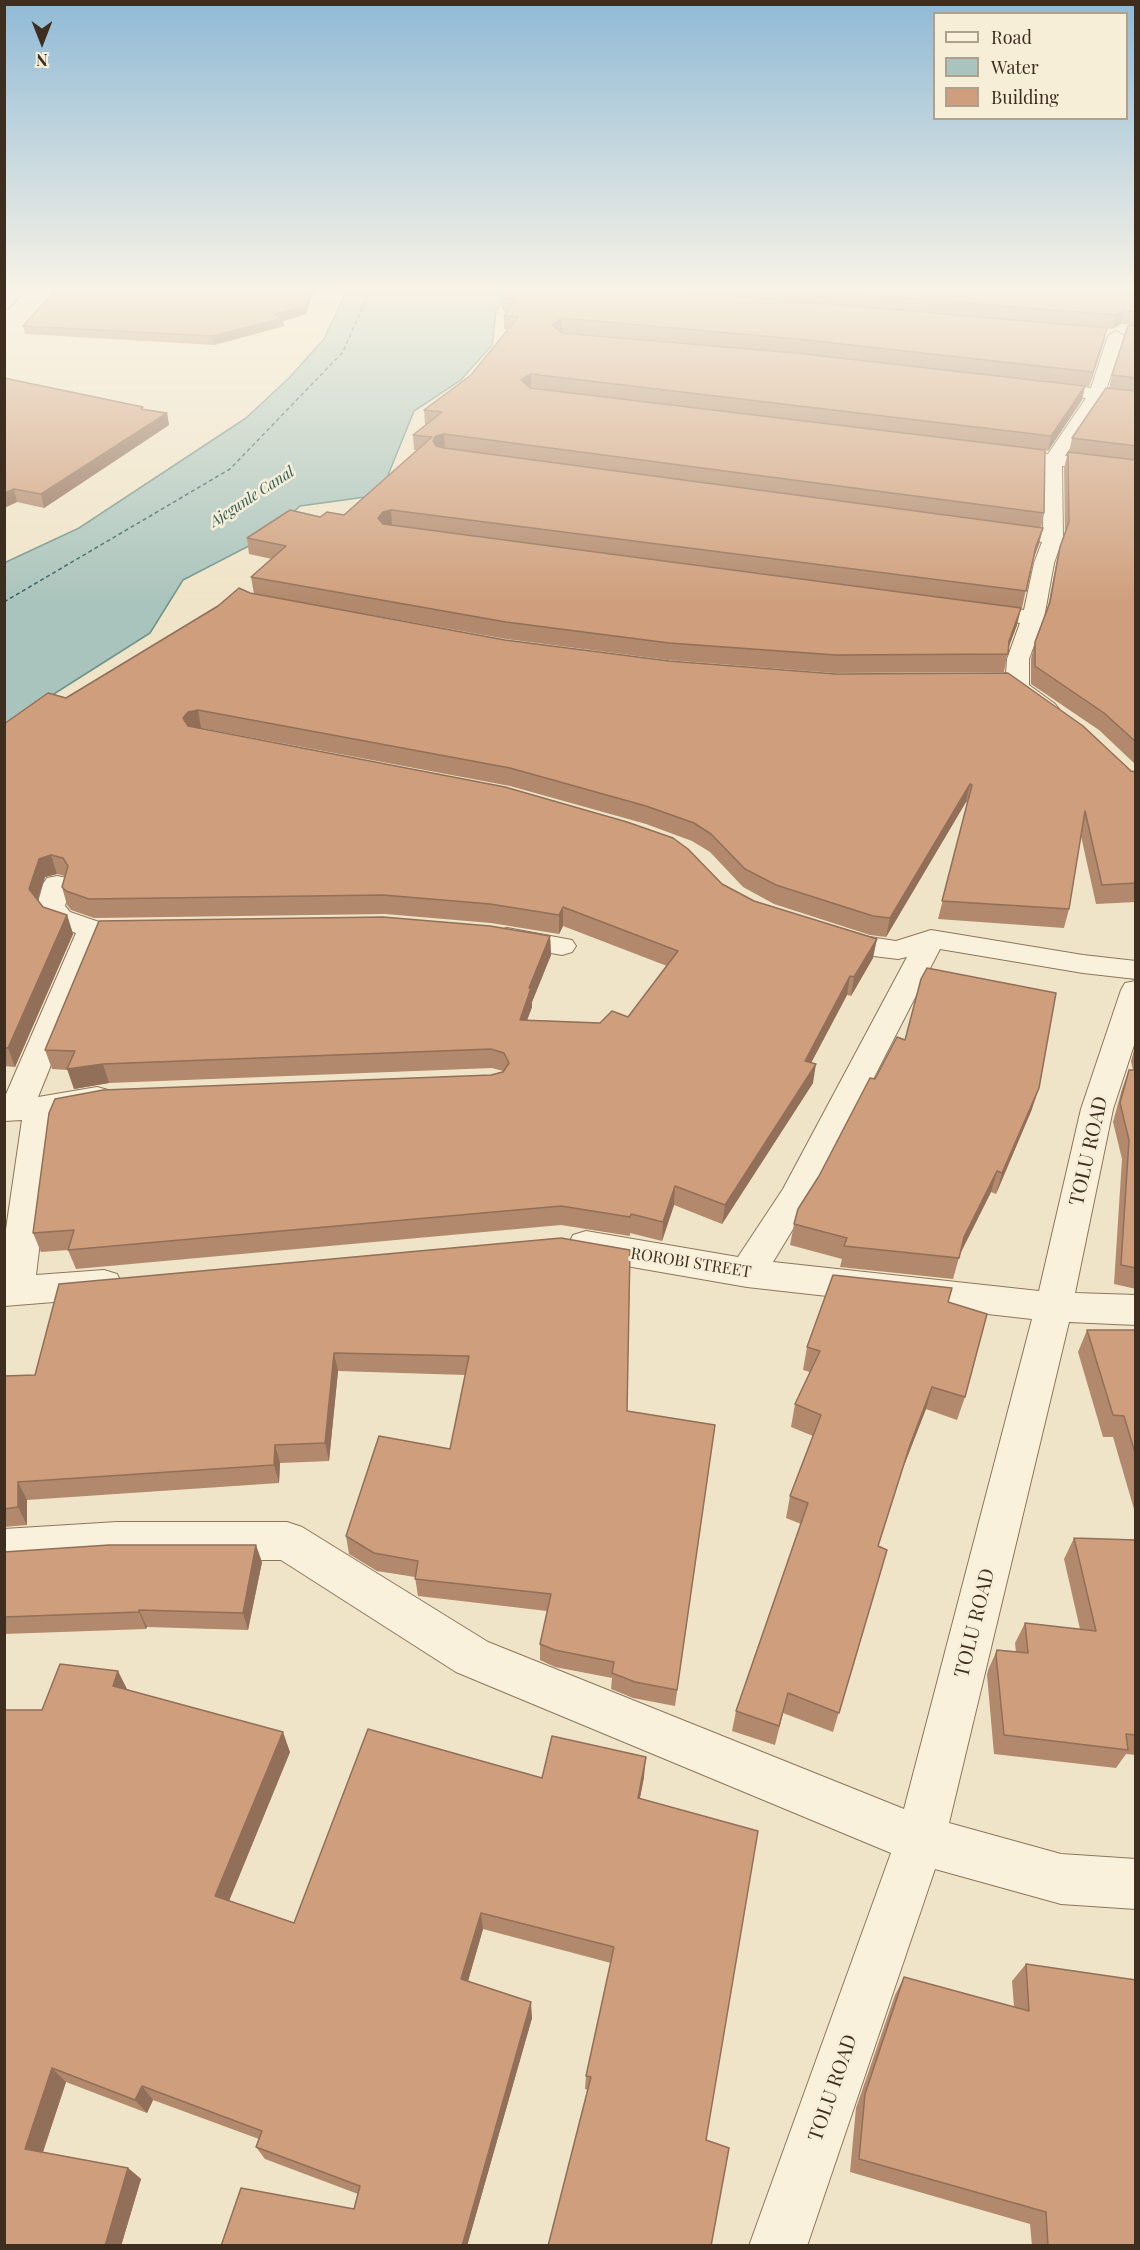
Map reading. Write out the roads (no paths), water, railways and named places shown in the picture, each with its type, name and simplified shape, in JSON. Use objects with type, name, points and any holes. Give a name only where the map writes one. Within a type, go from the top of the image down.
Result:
[{"type":"street","points":[[1087,393],[1136,399]]},
{"type":"street","points":[[1061,719],[1017,688],[1018,659],[1033,618],[1044,563],[1053,538],[1053,460],[1096,394]]},
{"type":"street","points":[[982,451],[1136,469]]},
{"type":"street","points":[[982,529],[1053,538]]},
{"type":"street","points":[[950,607],[1033,618]]},
{"type":"street","points":[[995,681],[1018,681]]},
{"type":"street","points":[[57,884],[51,906],[60,918],[104,929],[20,1109],[10,1292],[135,1281]]},
{"type":"street","points":[[807,927],[865,946],[898,950],[931,939],[1083,964],[1136,970]]},
{"type":"street","points":[[479,933],[562,946]]},
{"type":"street","points":[[747,1273],[796,1196],[931,939]]},
{"type":"street","name":"TOLU ROAD","points":[[778,2246],[920,1840],[1054,1307],[1097,1109],[1136,990]]},
{"type":"street","points":[[20,1109],[120,1095]]},
{"type":"street","name":"ROROBI STREET","points":[[549,1242],[561,1241],[747,1273],[1054,1307],[1136,1310]]},
{"type":"street","points":[[4,1550],[117,1542],[287,1542],[472,1657],[920,1840],[1061,1879],[1136,1884]]},
{"type":"water","name":"Ajegunle Canal","points":[[273,393],[441,393],[414,411],[380,495],[300,506],[270,535],[183,580],[150,633],[5,725],[4,563],[79,528],[246,418]]}]
